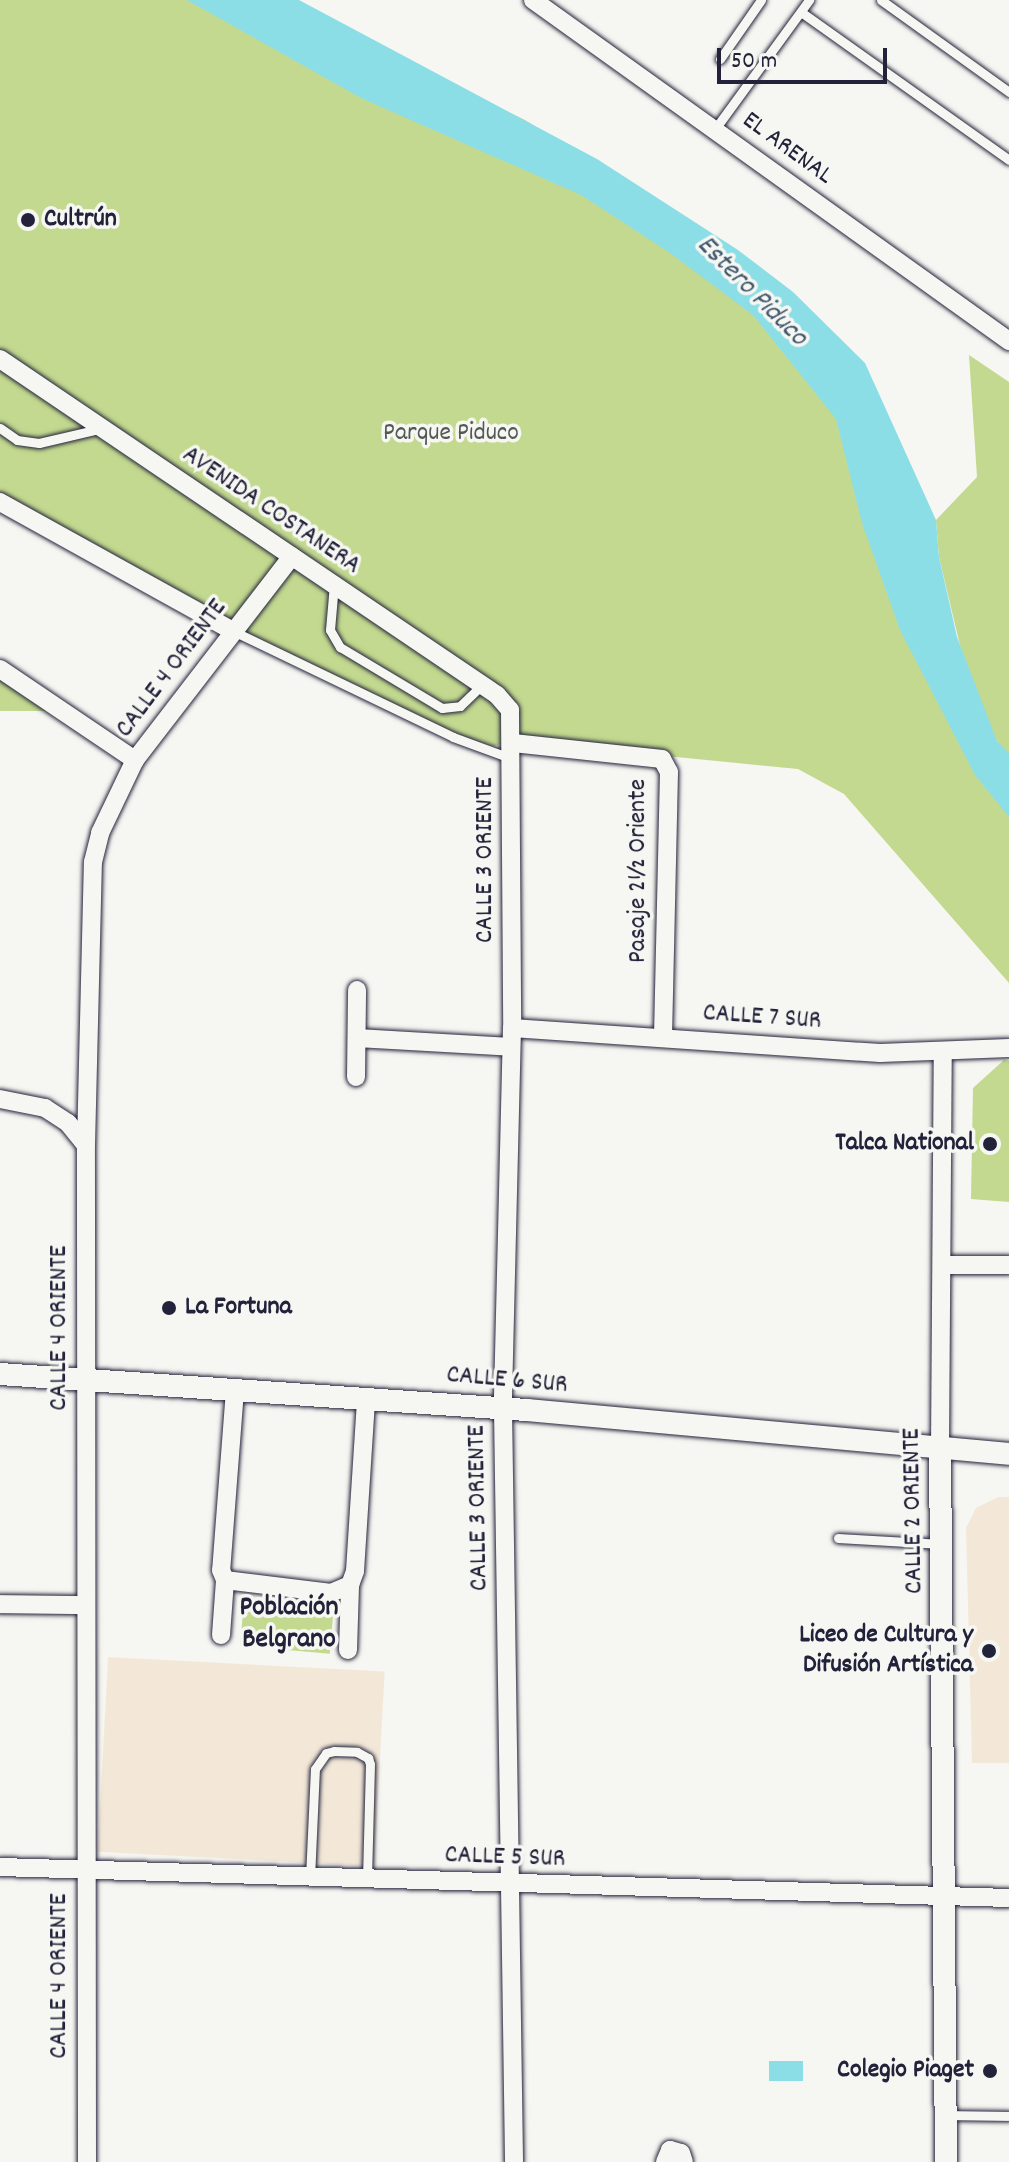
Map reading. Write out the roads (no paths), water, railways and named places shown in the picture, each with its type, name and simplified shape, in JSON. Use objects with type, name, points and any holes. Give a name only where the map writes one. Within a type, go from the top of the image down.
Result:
[{"type":"street","name":"EL ARENAL","points":[[533,0],[1009,341]]},
{"type":"street","name":"AVENIDA COSTANERA","points":[[0,359],[482,685],[510,710]]},
{"type":"street","points":[[0,502],[233,631]]},
{"type":"street","name":"CALLE 4 ORIENTE","points":[[87,2162],[84,1605],[86,1145],[93,862],[100,833],[135,760],[292,556]]},
{"type":"street","points":[[0,669],[135,760]]},
{"type":"street","name":"CALLE 3 ORIENTE","points":[[510,710],[513,751],[511,1038],[503,1409],[514,2162]]},
{"type":"street","name":"Pasaje 2½ Oriente","points":[[513,751],[662,759],[669,772],[663,1037]]},
{"type":"street","points":[[356,1077],[357,990]]},
{"type":"street","name":"CALLE 7 SUR","points":[[357,1038],[663,1037],[880,1053],[1009,1048]]},
{"type":"street","name":"CALLE 2 ORIENTE","points":[[943,1052],[940,1448],[946,2162]]},
{"type":"street","points":[[0,1099],[45,1108],[68,1123],[86,1145]]},
{"type":"street","points":[[943,1265],[1009,1265]]},
{"type":"street","name":"CALLE 6 SUR","points":[[0,1374],[503,1409],[1009,1454]]},
{"type":"street","points":[[221,1635],[225,1580],[221,1570],[235,1390]]},
{"type":"street","points":[[348,1650],[350,1585],[355,1571],[366,1399]]},
{"type":"street","points":[[225,1580],[331,1593],[350,1585]]},
{"type":"street","points":[[0,1604],[84,1605]]},
{"type":"street","name":"CALLE 5 SUR","points":[[0,1867],[1009,1898]]},
{"type":"street","points":[[665,2162],[670,2150],[681,2153],[684,2162]]},
{"type":"lane","points":[[720,59],[761,0]]},
{"type":"lane","points":[[715,129],[809,0]]},
{"type":"lane","points":[[881,0],[1009,92]]},
{"type":"lane","points":[[801,12],[1009,160]]},
{"type":"lane","points":[[0,428],[17,440],[39,443],[103,428]]},
{"type":"lane","points":[[334,584],[330,630],[340,647],[442,708],[460,706],[482,685]]},
{"type":"lane","points":[[233,631],[453,737],[513,751]]},
{"type":"lane","points":[[838,1538],[942,1544]]},
{"type":"lane","points":[[310,1878],[315,1769],[326,1753],[334,1751],[357,1752],[368,1758],[370,1764],[367,1880]]},
{"type":"lane","points":[[946,2115],[1009,2116]]},
{"type":"water","name":"Estero Piduco","points":[[187,0],[299,0],[597,159],[738,250],[793,292],[865,363],[936,520],[939,557],[957,637],[997,741],[1009,753],[1009,817],[975,775],[900,630],[862,523],[836,419],[753,315],[670,253],[581,195],[361,98]]},
{"type":"water","points":[[769,2061],[803,2061],[803,2081],[769,2081]]},
{"type":"place","name":"Cultrún","points":[[28,220]]},
{"type":"place","name":"Talca National","points":[[990,1144]]},
{"type":"place","name":"La Fortuna","points":[[169,1308]]},
{"type":"place","name":"Liceo de Cultura y Difusión Artística","points":[[989,1651]]},
{"type":"place","name":"Colegio Piaget","points":[[990,2071]]},
{"type":"district","name":"Población Belgrano","points":[[289,1625]]},
{"type":"park label","name":"Parque Piduco","points":[[451,434]]}]
